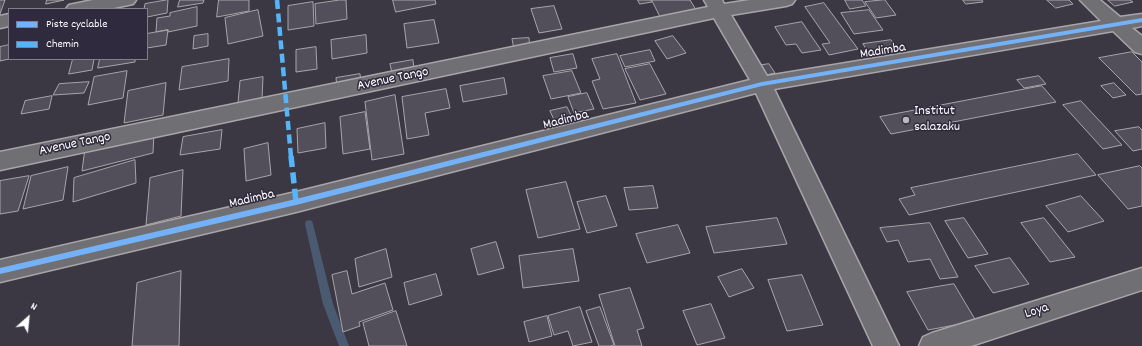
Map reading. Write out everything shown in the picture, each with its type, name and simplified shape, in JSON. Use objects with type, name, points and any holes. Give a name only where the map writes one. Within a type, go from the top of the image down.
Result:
[{"type":"street","points":[[81,8],[126,0]]},
{"type":"street","name":"Avenue Tango","points":[[0,161],[716,6],[786,0]]},
{"type":"street","points":[[1089,0],[1142,47]]},
{"type":"street","points":[[716,6],[762,84],[886,346]]},
{"type":"street","name":"Madimba","points":[[0,271],[296,202],[762,84],[1142,20]]},
{"type":"street","name":"Loya","points":[[932,346],[1142,279]]},
{"type":"building","points":[[0,0],[5,0],[0,14]]},
{"type":"building","points":[[47,0],[64,0],[46,4]]},
{"type":"building","points":[[168,0],[167,13],[148,17],[148,8],[144,8],[145,4]]},
{"type":"building","points":[[180,0],[204,0],[203,3],[178,7]]},
{"type":"building","points":[[219,0],[249,0],[249,11],[217,17]]},
{"type":"building","points":[[346,0],[347,19],[316,24],[315,4]]},
{"type":"building","points":[[393,0],[435,0],[436,4],[396,12]]},
{"type":"building","points":[[638,0],[651,0],[652,2],[640,4]]},
{"type":"building","points":[[652,0],[690,0],[698,13],[662,20]]},
{"type":"building","points":[[845,0],[862,0],[866,6],[850,9]]},
{"type":"building","points":[[885,0],[896,15],[876,18],[865,2]]},
{"type":"building","points":[[963,0],[982,0],[983,2],[966,4]]},
{"type":"building","points":[[1047,0],[1069,0],[1073,4],[1056,8]]},
{"type":"building","points":[[1108,0],[1130,0],[1133,2],[1115,6]]},
{"type":"building","points":[[313,2],[314,26],[288,30],[288,6]]},
{"type":"building","points":[[824,3],[858,49],[829,55],[822,44],[830,43],[805,7]]},
{"type":"building","points":[[554,6],[562,29],[539,33],[531,9]]},
{"type":"building","points":[[197,7],[197,26],[168,32],[168,30],[156,32],[157,18],[170,16],[170,13]]},
{"type":"building","points":[[258,10],[263,36],[228,44],[225,18]]},
{"type":"building","points":[[869,10],[883,30],[854,34],[841,13]]},
{"type":"building","points":[[434,20],[439,43],[407,48],[404,24]]},
{"type":"building","points":[[802,22],[821,50],[802,53],[796,44],[786,45],[775,27]]},
{"type":"building","points":[[168,30],[166,45],[148,48],[148,34]]},
{"type":"building","points":[[208,34],[208,46],[193,49],[194,36]]},
{"type":"building","points":[[366,35],[367,53],[332,59],[331,40]]},
{"type":"building","points":[[673,36],[686,53],[667,59],[655,41]]},
{"type":"building","points":[[529,38],[530,48],[514,49],[512,39]]},
{"type":"building","points":[[891,40],[899,50],[870,55],[863,44]]},
{"type":"building","points":[[8,45],[8,59],[0,61],[0,47]]},
{"type":"building","points":[[316,47],[317,69],[296,72],[296,50]]},
{"type":"building","points":[[650,50],[655,61],[625,67],[620,56]]},
{"type":"building","points":[[1132,52],[1142,62],[1142,94],[1136,95],[1099,58]]},
{"type":"building","points":[[573,54],[577,68],[554,72],[550,58]]},
{"type":"building","points":[[617,54],[636,103],[603,109],[592,81],[600,79],[592,59]]},
{"type":"building","points":[[229,59],[228,81],[179,90],[182,67]]},
{"type":"building","points":[[73,60],[94,60],[92,70],[69,74]]},
{"type":"building","points":[[100,60],[135,60],[135,62],[98,68]]},
{"type":"building","points":[[413,60],[414,69],[392,73],[390,64]]},
{"type":"building","points":[[650,64],[666,94],[640,100],[625,69]]},
{"type":"building","points":[[769,64],[775,73],[762,76],[756,66]]},
{"type":"building","points":[[127,71],[123,98],[88,105],[94,77]]},
{"type":"building","points":[[572,71],[581,93],[551,99],[543,76]]},
{"type":"building","points":[[360,74],[361,83],[337,87],[336,78]]},
{"type":"building","points":[[1039,76],[1046,84],[1024,88],[1017,80]]},
{"type":"building","points":[[263,77],[262,99],[238,103],[240,81]]},
{"type":"building","points":[[504,78],[507,94],[463,102],[460,86]]},
{"type":"building","points":[[89,82],[84,93],[53,95],[59,84]]},
{"type":"building","points":[[166,83],[163,115],[124,123],[128,91]]},
{"type":"building","points":[[1114,83],[1126,95],[1113,98],[1101,86]]},
{"type":"building","points":[[1042,86],[1056,102],[891,134],[880,117]]},
{"type":"building","points":[[446,89],[450,108],[425,113],[429,135],[407,139],[402,97]]},
{"type":"building","points":[[587,93],[594,109],[574,113],[568,97]]},
{"type":"building","points":[[395,95],[404,154],[372,160],[365,102]]},
{"type":"building","points":[[52,96],[49,109],[21,114],[25,101]]},
{"type":"building","points":[[1081,101],[1122,145],[1103,149],[1063,105]]},
{"type":"building","points":[[567,107],[572,117],[555,122],[550,111]]},
{"type":"building","points":[[365,112],[370,149],[343,154],[340,117]]},
{"type":"building","points":[[325,123],[326,148],[298,153],[297,129]]},
{"type":"building","points":[[1139,127],[1142,130],[1142,149],[1133,151],[1115,131]]},
{"type":"building","points":[[222,130],[220,149],[180,155],[183,137]]},
{"type":"building","points":[[154,132],[153,153],[82,171],[85,148]]},
{"type":"building","points":[[268,143],[271,175],[246,181],[244,149]]},
{"type":"building","points":[[1078,154],[1096,175],[909,215],[899,199],[915,195],[911,188]]},
{"type":"building","points":[[135,160],[136,183],[73,202],[74,178]]},
{"type":"building","points":[[1140,166],[1142,168],[1142,206],[1128,209],[1098,175]]},
{"type":"building","points":[[68,167],[63,200],[23,209],[31,176]]},
{"type":"building","points":[[183,170],[181,216],[146,225],[150,178]]},
{"type":"building","points":[[29,176],[18,211],[0,214],[0,181]]},
{"type":"building","points":[[566,182],[580,229],[538,238],[526,190]]},
{"type":"building","points":[[653,186],[658,208],[629,210],[624,188]]},
{"type":"building","points":[[606,196],[617,226],[587,233],[577,202]]},
{"type":"building","points":[[1081,196],[1104,221],[1068,232],[1046,206]]},
{"type":"building","points":[[777,218],[787,244],[714,253],[706,227]]},
{"type":"building","points":[[964,218],[988,254],[968,258],[945,221]]},
{"type":"building","points":[[1044,218],[1075,257],[1050,262],[1021,223]]},
{"type":"building","points":[[930,223],[958,277],[940,279],[930,259],[908,262],[898,240],[887,242],[880,228]]},
{"type":"building","points":[[678,225],[690,253],[647,263],[636,234]]},
{"type":"building","points":[[496,242],[504,268],[478,275],[471,249]]},
{"type":"building","points":[[386,249],[392,277],[359,287],[355,259]]},
{"type":"building","points":[[573,249],[579,281],[523,288],[519,256]]},
{"type":"building","points":[[1010,258],[1029,284],[993,293],[975,266]]},
{"type":"building","points":[[742,269],[754,288],[729,297],[718,277]]},
{"type":"building","points":[[181,271],[179,346],[132,346],[137,283]]},
{"type":"building","points":[[347,271],[352,294],[385,283],[393,310],[359,322],[360,326],[343,332],[332,275]]},
{"type":"building","points":[[436,274],[442,295],[409,305],[404,283]]},
{"type":"building","points":[[802,275],[823,325],[787,331],[768,280]]},
{"type":"building","points":[[954,284],[976,321],[928,330],[907,292]]},
{"type":"building","points":[[630,288],[644,328],[637,330],[642,346],[615,346],[599,295]]},
{"type":"building","points":[[711,304],[725,338],[697,345],[683,311]]},
{"type":"building","points":[[580,307],[592,342],[573,346],[568,331],[554,335],[548,316]]},
{"type":"building","points":[[600,307],[614,345],[599,346],[586,311]]},
{"type":"building","points":[[396,311],[407,346],[369,346],[363,323]]},
{"type":"building","points":[[547,316],[552,336],[529,342],[524,322]]},
{"type":"waterway","points":[[309,224],[328,304],[344,346]]},
{"type":"marked path","points":[[277,0],[285,102],[296,202]]},
{"type":"cycle path","points":[[0,271],[296,202],[762,84],[1142,20]]},
{"type":"place","name":"Institut salazaku","points":[[906,120]]}]
